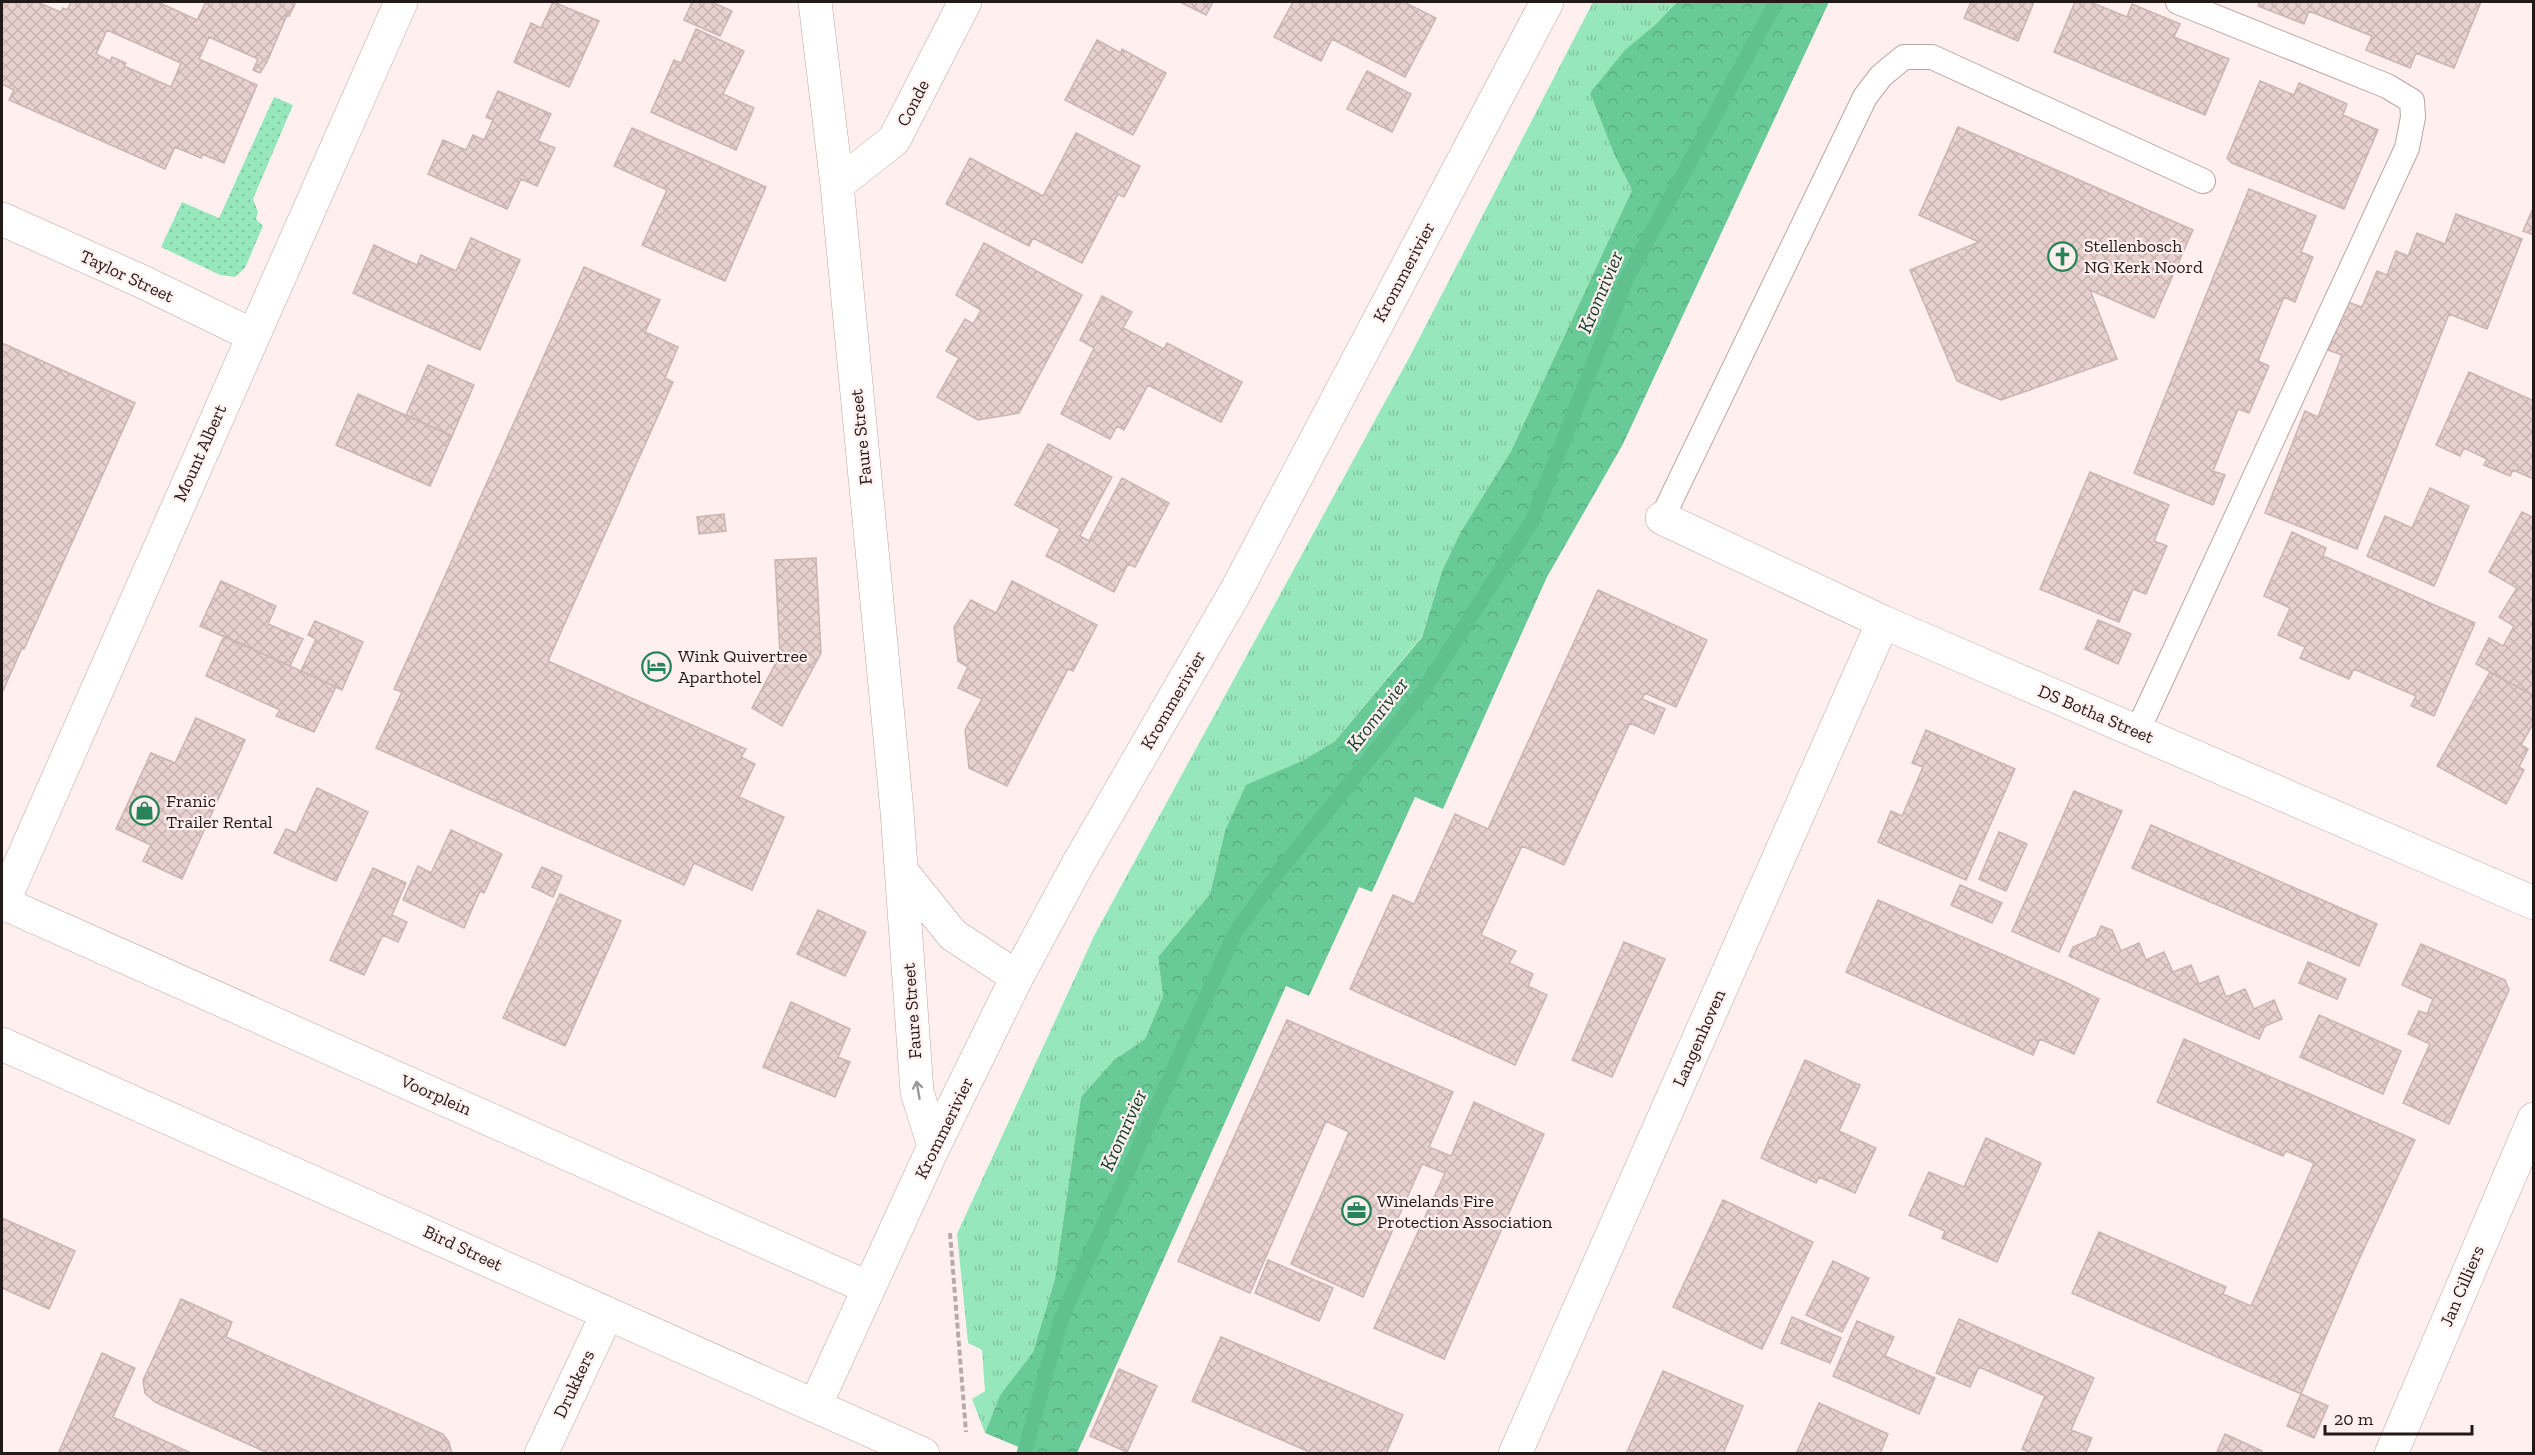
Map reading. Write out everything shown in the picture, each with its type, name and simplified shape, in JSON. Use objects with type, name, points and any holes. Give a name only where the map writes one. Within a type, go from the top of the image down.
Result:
[{"type":"street","name":"Mount Albert","points":[[2,904],[401,2]]},
{"type":"street","name":"Faure Street","points":[[815,2],[837,185],[903,873],[917,1092],[934,1146]]},
{"type":"street","name":"Conde","points":[[837,185],[894,140],[965,2]]},
{"type":"street","name":"Krommerivier","points":[[815,1406],[934,1146],[1017,977],[1078,864],[1236,591],[1547,2]]},
{"type":"street","name":"Taylor Street","points":[[2,219],[143,282],[252,335]]},
{"type":"street","name":"DS Botha Street","points":[[1662,518],[1883,622],[2534,903]]},
{"type":"street","name":"Langenhoven","points":[[1515,1454],[1883,622]]},
{"type":"street","points":[[903,873],[953,935],[1017,977]]},
{"type":"street","name":"Voorplein","points":[[2,904],[869,1288]]},
{"type":"street","name":"Bird Street","points":[[2,1044],[399,1219],[914,1452]]},
{"type":"street","name":"Jan Cilliers","points":[[2391,1454],[2534,1119]]},
{"type":"street","name":"Drukkers","points":[[541,1454],[607,1314]]},
{"type":"lane","points":[[2137,732],[2406,148],[2413,117],[2412,101],[2387,86],[2178,2]]},
{"type":"lane","points":[[1662,518],[1865,97],[1881,76],[1904,57],[1932,57],[2203,181]]},
{"type":"path","points":[[950,1233],[966,1432]]},
{"type":"green space","points":[[1593,2],[1677,2],[1590,93],[1614,154],[1632,190],[1511,451],[1460,533],[1442,571],[1422,636],[1335,741],[1302,761],[1225,831],[1210,894],[1158,957],[1163,996],[1145,1039],[1114,1060],[1081,1097],[1055,1279],[1033,1352],[1000,1395],[985,1433],[972,1399],[985,1391],[982,1350],[968,1343],[957,1234],[1095,934],[1410,356]]},
{"type":"green space","points":[[1677,2],[1829,2],[1623,444],[1547,577],[1443,809],[1415,797],[1372,892],[1359,887],[1309,996],[1286,986],[1077,1453],[1033,1453],[985,1433],[1000,1395],[1033,1352],[1055,1279],[1081,1097],[1114,1060],[1145,1039],[1163,996],[1158,957],[1210,894],[1225,831],[1246,785],[1302,761],[1335,741],[1422,637],[1442,571],[1460,533],[1511,451],[1632,190],[1614,154],[1590,93],[1625,50],[1654,26]]},
{"type":"green space","points":[[274,97],[293,105],[253,199],[258,212],[256,219],[263,226],[245,268],[235,277],[220,275],[161,247],[182,202],[219,218]]},
{"type":"building","points":[[2,2],[37,2],[61,12],[63,8],[67,10],[71,2],[158,2],[197,20],[206,2],[296,2],[289,16],[287,15],[260,73],[253,70],[258,59],[209,37],[199,59],[257,85],[224,163],[202,154],[201,158],[175,147],[165,169],[9,100],[14,90],[2,84]],"holes":[[[107,30],[181,63],[171,87],[124,66],[126,63],[112,57],[110,61],[96,54]]]},
{"type":"building","points":[[553,2],[599,21],[569,87],[514,62],[531,23],[541,28]]},
{"type":"building","points":[[692,2],[712,2],[732,11],[720,36],[684,20]]},
{"type":"building","points":[[1180,2],[1213,2],[1206,15]]},
{"type":"building","points":[[1293,2],[1404,2],[1436,18],[1405,77],[1332,39],[1321,61],[1274,37]]},
{"type":"building","points":[[1971,2],[2034,2],[2018,41],[1964,18]]},
{"type":"building","points":[[2075,2],[2090,2],[2127,17],[2132,4],[2180,24],[2174,37],[2229,59],[2205,115],[2054,52]]},
{"type":"building","points":[[2259,2],[2481,2],[2454,68],[2416,53],[2410,68],[2366,50],[2372,36],[2309,11],[2304,24],[2258,6]]},
{"type":"building","points":[[696,29],[744,51],[723,94],[754,108],[736,150],[651,112],[674,60],[681,63]]},
{"type":"building","points":[[1097,40],[1121,53],[1122,49],[1166,73],[1133,135],[1065,100]]},
{"type":"building","points":[[1367,71],[1411,94],[1392,132],[1347,109]]},
{"type":"building","points":[[2260,81],[2294,95],[2299,83],[2347,104],[2343,115],[2378,130],[2344,209],[2232,163],[2227,158]]},
{"type":"building","points":[[498,91],[551,114],[538,141],[555,148],[537,186],[521,179],[507,209],[428,174],[443,140],[466,150],[473,135],[484,140],[493,120],[486,117]]},
{"type":"building","name":"Stellenbosch NG Kerk Noord","points":[[1958,127],[2193,230],[2154,318],[2090,290],[2117,359],[2001,400],[1957,381],[1910,270],[1979,242],[1919,215]]},
{"type":"building","points":[[632,128],[766,187],[725,281],[642,245],[667,190],[614,166]]},
{"type":"building","points":[[1076,133],[1140,166],[1124,197],[1118,194],[1082,263],[1033,238],[1029,246],[946,204],[970,158],[1043,196]]},
{"type":"building","points":[[2249,189],[2316,216],[2301,252],[2313,257],[2295,302],[2284,297],[2258,361],[2269,366],[2249,413],[2238,409],[2213,471],[2225,475],[2213,505],[2134,473]]},
{"type":"building","points":[[2534,206],[2534,235],[2523,231]]},
{"type":"building","points":[[2456,214],[2522,239],[2487,329],[2449,314],[2357,549],[2265,513],[2305,411],[2318,417],[2342,355],[2328,350],[2347,302],[2362,307],[2377,271],[2387,275],[2396,251],[2408,256],[2417,233],[2445,244]]},
{"type":"building","points":[[471,238],[520,260],[480,350],[353,293],[374,245],[417,265],[421,255],[456,271]]},
{"type":"building","points":[[984,243],[1082,295],[1019,413],[978,420],[937,397],[959,358],[946,351],[965,319],[973,324],[981,310],[956,295]]},
{"type":"building","points":[[584,267],[660,300],[645,332],[678,347],[665,378],[673,382],[548,661],[746,749],[741,757],[755,764],[739,797],[784,817],[752,890],[694,863],[684,885],[376,748],[402,692],[394,689]]},
{"type":"building","points":[[1102,296],[1132,312],[1123,328],[1164,349],[1167,343],[1242,382],[1221,422],[1148,385],[1124,430],[1117,426],[1110,439],[1061,414],[1094,348],[1080,340]]},
{"type":"building","points":[[2,343],[135,403],[2,693]]},
{"type":"building","points":[[428,365],[474,385],[452,436],[406,415]]},
{"type":"building","points":[[2469,372],[2534,401],[2534,479],[2513,470],[2510,476],[2484,465],[2487,459],[2464,448],[2460,456],[2436,445]]},
{"type":"building","points":[[358,394],[452,436],[430,486],[336,445]]},
{"type":"building","points":[[1048,444],[1112,477],[1080,536],[1089,541],[1122,478],[1169,503],[1135,567],[1128,564],[1114,592],[1046,556],[1060,529],[1015,505]]},
{"type":"building","points":[[2090,472],[2169,505],[2154,541],[2167,546],[2146,594],[2133,589],[2119,622],[2040,589]]},
{"type":"building","points":[[2430,488],[2469,506],[2434,586],[2367,556],[2385,516],[2412,528]]},
{"type":"building","points":[[2522,512],[2534,518],[2534,696],[2476,664],[2489,638],[2503,646],[2514,626],[2499,617],[2517,588],[2489,572]]},
{"type":"building","points":[[724,514],[726,531],[699,534],[697,517]]},
{"type":"building","points":[[2292,532],[2326,548],[2323,556],[2475,623],[2434,716],[2411,706],[2416,696],[2354,669],[2349,679],[2300,658],[2305,647],[2278,635],[2290,608],[2264,596]]},
{"type":"building","points":[[816,558],[821,653],[782,726],[752,708],[780,655],[775,560]]},
{"type":"building","points":[[221,581],[276,606],[268,624],[303,639],[290,666],[200,626]]},
{"type":"building","points":[[1012,581],[1097,625],[1073,671],[1068,669],[1007,786],[969,768],[965,730],[982,699],[958,688],[968,667],[958,661],[954,627],[971,600],[996,613]]},
{"type":"building","points":[[1598,590],[1707,640],[1676,707],[1645,693],[1642,699],[1665,709],[1654,734],[1630,723],[1564,865],[1522,846],[1481,935],[1516,951],[1509,963],[1533,974],[1528,986],[1547,995],[1515,1065],[1350,989],[1393,895],[1414,904],[1455,814],[1488,829]]},
{"type":"building","points":[[2098,620],[2131,634],[2118,664],[2085,649]]},
{"type":"building","points":[[315,621],[363,642],[342,690],[301,671],[316,639],[308,635]]},
{"type":"building","points":[[224,636],[336,687],[314,732],[276,716],[280,710],[206,676]]},
{"type":"building","points":[[2490,672],[2534,696],[2534,722],[2521,745],[2528,749],[2519,767],[2524,770],[2506,804],[2437,766]]},
{"type":"building","points":[[196,718],[245,740],[182,879],[143,861],[151,845],[116,829],[151,753],[175,763]]},
{"type":"building","points":[[1926,730],[2015,769],[1966,880],[1878,842],[1891,811],[1902,816],[1923,767],[1912,763]]},
{"type":"building","points":[[317,788],[368,812],[336,881],[274,853],[286,829],[296,833]]},
{"type":"building","points":[[2074,791],[2122,811],[2059,952],[2012,931]]},
{"type":"building","points":[[2151,825],[2377,924],[2359,966],[2132,868]]},
{"type":"building","points":[[451,830],[502,854],[484,893],[480,891],[464,928],[403,900],[418,866],[431,873]]},
{"type":"building","points":[[1999,832],[2027,844],[2006,891],[1979,879]]},
{"type":"building","points":[[542,867],[562,876],[553,897],[532,887]]},
{"type":"building","points":[[373,868],[406,883],[392,915],[407,922],[398,942],[383,935],[364,975],[330,960]]},
{"type":"building","points":[[1960,885],[2002,903],[1992,923],[1951,905]]},
{"type":"building","points":[[560,894],[621,921],[565,1046],[503,1018]]},
{"type":"building","points":[[1878,900],[2099,999],[2074,1054],[2040,1039],[2033,1055],[1846,972]]},
{"type":"building","points":[[818,910],[866,932],[845,976],[797,954]]},
{"type":"building","points":[[2101,926],[2112,930],[2121,951],[2139,943],[2146,960],[2164,952],[2173,972],[2191,965],[2199,984],[2218,976],[2226,997],[2245,989],[2254,1009],[2274,1000],[2282,1019],[2265,1026],[2259,1039],[2069,956],[2073,947],[2096,937]]},
{"type":"building","points":[[1624,942],[1665,959],[1612,1077],[1572,1060]]},
{"type":"building","points":[[2421,944],[2505,980],[2509,990],[2449,1124],[2403,1103],[2430,1044],[2408,1034],[2419,1011],[2427,1014],[2433,999],[2402,985]]},
{"type":"building","points":[[2308,962],[2346,979],[2337,999],[2299,983]]},
{"type":"building","points":[[791,1002],[850,1029],[838,1057],[850,1062],[835,1097],[763,1067]]},
{"type":"building","points":[[2319,1015],[2401,1051],[2383,1094],[2300,1057]]},
{"type":"building","points":[[1287,1020],[1453,1092],[1429,1147],[1451,1156],[1474,1102],[1544,1134],[1444,1359],[1374,1328],[1445,1173],[1422,1164],[1363,1297],[1291,1264],[1349,1132],[1326,1121],[1250,1293],[1178,1261]]},
{"type":"building","points":[[2184,1039],[2415,1140],[2355,1268],[2301,1394],[2072,1293],[2099,1232],[2226,1287],[2223,1294],[2251,1306],[2314,1163],[2286,1151],[2283,1156],[2157,1102]]},
{"type":"building","points":[[1805,1060],[1860,1085],[1839,1131],[1876,1148],[1855,1193],[1819,1177],[1816,1183],[1761,1158]]},
{"type":"building","points":[[1986,1138],[2041,1163],[1997,1262],[1942,1238],[1945,1231],[1909,1215],[1929,1172],[1964,1187]]},
{"type":"building","points":[[1723,1200],[1813,1242],[1762,1349],[1673,1307]]},
{"type":"building","points":[[2,1218],[75,1251],[49,1309],[2,1288]]},
{"type":"building","points":[[1268,1260],[1333,1288],[1319,1321],[1255,1293]]},
{"type":"building","points":[[1833,1261],[1869,1278],[1842,1332],[1806,1315]]},
{"type":"building","points":[[181,1299],[232,1322],[226,1337],[443,1434],[449,1442],[452,1454],[270,1454],[155,1402],[145,1393],[143,1380]]},
{"type":"building","points":[[1792,1317],[1841,1338],[1830,1363],[1781,1343]]},
{"type":"building","points":[[1959,1319],[2094,1378],[2071,1430],[2092,1438],[2085,1454],[2034,1454],[2022,1449],[2045,1396],[1979,1367],[1970,1387],[1936,1373]]},
{"type":"building","points":[[1857,1321],[1894,1337],[1885,1356],[1935,1378],[1919,1414],[1833,1376]]},
{"type":"building","points":[[1221,1337],[1403,1415],[1386,1454],[1314,1454],[1192,1401]]},
{"type":"building","points":[[102,1353],[135,1368],[113,1417],[193,1454],[58,1454]]},
{"type":"building","points":[[1119,1369],[1157,1386],[1127,1452],[1090,1436]]},
{"type":"building","points":[[1663,1371],[1743,1406],[1723,1454],[1626,1454]]},
{"type":"building","points":[[2301,1394],[2328,1406],[2314,1438],[2287,1426]]},
{"type":"building","points":[[1819,1403],[1888,1434],[1880,1454],[1796,1454]]},
{"type":"building","points":[[2225,1434],[2262,1451],[2261,1454],[2216,1454]]},
{"type":"waterway","name":"Kromrivier","points":[[1024,1454],[1061,1319],[1235,933],[1280,870],[1422,693],[1532,521],[1626,280],[1776,2]]},
{"type":"place","name":"Stellenbosch NG Kerk Noord","points":[[2063,256]]},
{"type":"place","name":"Wink Quivertree Aparthotel","points":[[657,666]]},
{"type":"place","name":"Franic Trailer Rental","points":[[145,811]]},
{"type":"place","name":"Winelands Fire Protection Association","points":[[1356,1211]]}]
